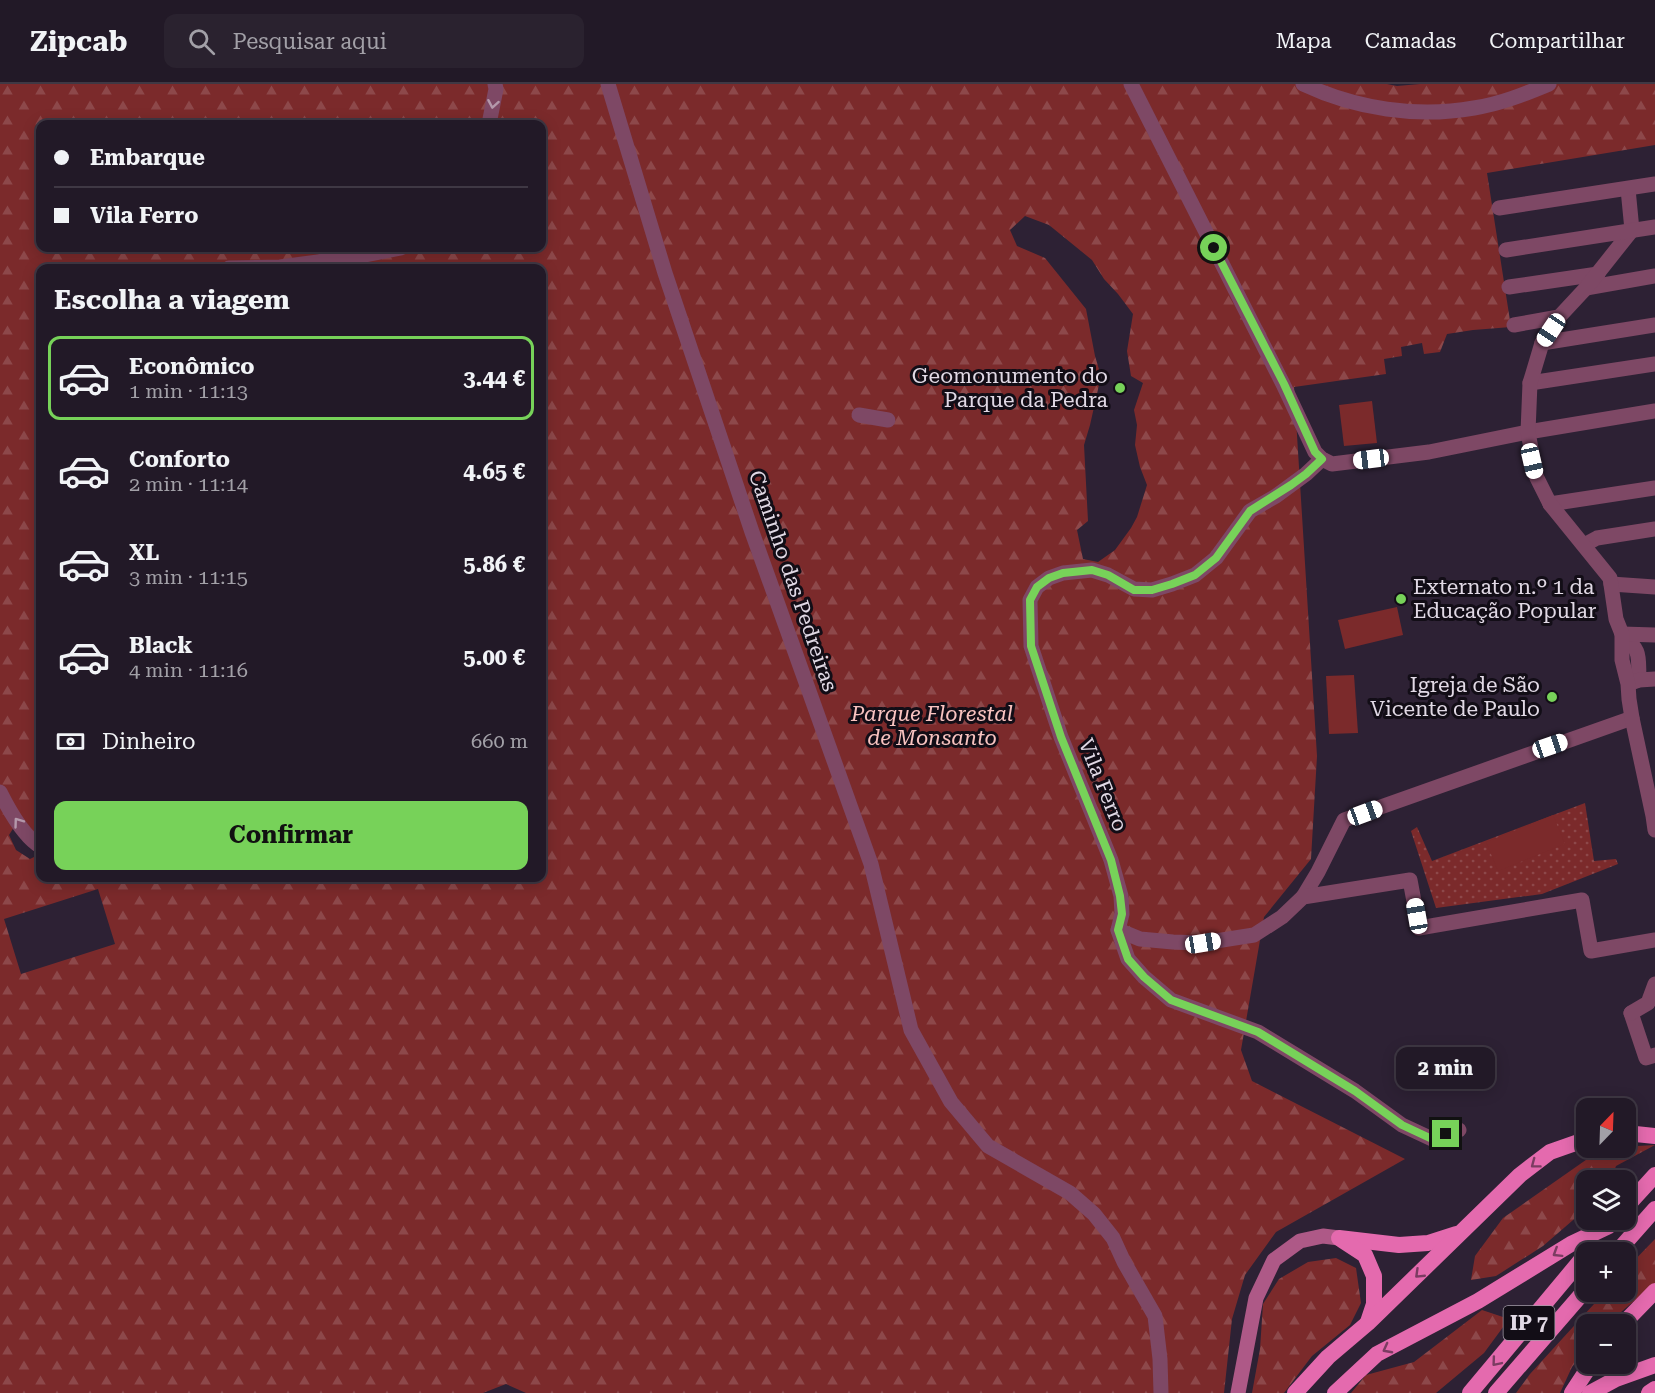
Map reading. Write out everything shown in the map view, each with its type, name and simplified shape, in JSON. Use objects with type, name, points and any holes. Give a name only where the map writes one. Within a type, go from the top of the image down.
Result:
[{"type":"highway","points":[[1636,1134],[1655,1136]]},
{"type":"highway","points":[[1295,1393],[1328,1357],[1368,1323],[1520,1175],[1550,1152],[1576,1143]]},
{"type":"highway","points":[[1636,1196],[1655,1175]]},
{"type":"highway","points":[[1626,1242],[1655,1209]]},
{"type":"highway","points":[[1335,1393],[1377,1354],[1478,1301],[1571,1244],[1598,1230]]},
{"type":"highway","name":"IP 7","points":[[1596,1242],[1606,1230]]},
{"type":"highway","points":[[1339,1238],[1399,1245],[1428,1243],[1461,1233]]},
{"type":"highway","points":[[1339,1238],[1365,1255],[1374,1276],[1374,1304],[1368,1323]]},
{"type":"highway","name":"IP 7","points":[[1470,1393],[1576,1266]]},
{"type":"highway","points":[[1633,1314],[1655,1291]]},
{"type":"highway","name":"IP 7","points":[[1496,1393],[1576,1301]]},
{"type":"highway","points":[[1308,1393],[1328,1357]]},
{"type":"highway","points":[[1590,1393],[1616,1379],[1655,1365]]},
{"type":"highway","points":[[1572,1393],[1584,1374]]},
{"type":"highway","points":[[1649,1393],[1655,1389]]},
{"type":"main road","points":[[1238,1393],[1256,1298],[1274,1260],[1300,1240],[1323,1236],[1339,1238]]},
{"type":"street","points":[[490,120],[495,84]]},
{"type":"street","name":"Caminho das Pedreiras","points":[[608,84],[665,273],[752,532],[871,864],[911,1030],[951,1102],[988,1146],[1070,1193],[1094,1214],[1113,1238],[1155,1316],[1161,1393]]},
{"type":"street","points":[[1131,84],[1284,384],[1315,452],[1322,459],[1332,464],[1429,452],[1528,432],[1655,411]]},
{"type":"street","points":[[1304,84],[1331,96],[1387,109],[1417,112],[1476,108],[1507,100],[1549,84]]},
{"type":"street","points":[[1498,208],[1655,184]]},
{"type":"street","points":[[1628,189],[1632,230],[1598,274],[1559,317],[1542,343],[1530,383],[1528,432],[1536,476],[1550,504],[1610,578],[1614,612],[1622,634],[1622,660],[1634,682],[1629,699],[1654,821]]},
{"type":"street","points":[[1506,250],[1655,227]]},
{"type":"street","points":[[304,264],[384,252]]},
{"type":"street","points":[[1509,287],[1598,274]]},
{"type":"street","points":[[1586,288],[1655,276]]},
{"type":"street","points":[[1514,325],[1559,317]]},
{"type":"street","points":[[1542,343],[1655,325]]},
{"type":"street","points":[[1530,383],[1655,364]]},
{"type":"street","points":[[859,415],[888,420]]},
{"type":"street","name":"Vila Ferro","points":[[1322,459],[1291,485],[1250,511],[1216,558],[1195,575],[1152,590],[1134,590],[1108,575],[1092,570],[1063,573],[1049,578],[1037,587],[1030,600],[1031,646],[1061,737],[1111,860],[1122,914],[1118,930],[1128,959],[1144,977],[1171,1000],[1258,1032],[1355,1091],[1402,1125],[1432,1139],[1459,1130]]},
{"type":"street","points":[[1550,504],[1655,488]]},
{"type":"street","points":[[1584,546],[1597,538],[1655,529]]},
{"type":"street","points":[[1611,584],[1655,587]]},
{"type":"street","points":[[1622,634],[1655,635]]},
{"type":"street","points":[[1634,682],[1655,679]]},
{"type":"street","points":[[1118,930],[1140,939],[1203,943],[1254,935],[1282,917],[1304,897],[1344,820],[1632,718]]},
{"type":"street","points":[[0,792],[7,808],[36,844]]},
{"type":"street","points":[[1304,897],[1410,880],[1419,928],[1582,900],[1591,951],[1655,940]]},
{"type":"street","points":[[1655,984],[1648,1004],[1630,1013],[1646,1058],[1655,1055]]},
{"type":"green space","name":"Parque Florestal de Monsanto","points":[[0,84],[1387,84],[1397,86],[1420,84],[1655,84],[1655,145],[1487,173],[1511,327],[1447,334],[1440,352],[1424,354],[1422,343],[1401,347],[1402,356],[1384,359],[1386,374],[1294,387],[1317,756],[1311,859],[1264,917],[1241,1050],[1252,1081],[1405,1159],[1276,1232],[1245,1275],[1232,1319],[1224,1393],[526,1393],[506,1384],[483,1393],[0,1393]],"holes":[[[1025,216],[1049,225],[1092,260],[1104,279],[1133,314],[1127,351],[1131,376],[1143,383],[1134,410],[1137,425],[1135,445],[1147,485],[1131,528],[1115,550],[1098,562],[1083,559],[1077,530],[1088,521],[1084,445],[1101,376],[1086,309],[1045,258],[1017,246],[1010,230]],[[98,889],[115,944],[21,974],[4,919]]]},
{"type":"green space","points":[[1372,401],[1377,443],[1344,446],[1339,405]]},
{"type":"green space","points":[[1397,607],[1403,635],[1345,649],[1338,620]]},
{"type":"green space","points":[[1354,675],[1358,733],[1329,734],[1326,676]]},
{"type":"green space","points":[[1585,803],[1594,861],[1616,859],[1618,864],[1542,894],[1436,908],[1411,831],[1417,827],[1432,861]]},
{"type":"green space","points":[[1553,815],[1565,844],[1498,871],[1486,842]]},
{"type":"green space","points":[[1655,1145],[1636,1155],[1636,1146]]},
{"type":"green space","points":[[1589,1158],[1631,1158],[1616,1166],[1615,1170],[1576,1170],[1576,1218],[1543,1246],[1496,1276],[1471,1280],[1475,1256],[1503,1218]]},
{"type":"green space","points":[[1655,1239],[1655,1283],[1636,1299],[1636,1259]]},
{"type":"green space","points":[[1336,1258],[1356,1268],[1361,1303],[1350,1325],[1312,1356],[1284,1393],[1252,1393],[1260,1349],[1263,1304],[1279,1279],[1308,1262]]},
{"type":"green space","points":[[1596,1302],[1633,1302],[1619,1314],[1585,1314]]},
{"type":"green space","points":[[1482,1310],[1509,1319],[1484,1353],[1436,1393],[1351,1393],[1366,1375],[1414,1362]]},
{"type":"green space","points":[[1576,1324],[1576,1362],[1560,1393],[1516,1393],[1530,1374]]},
{"type":"place","name":"Geomonumento do Parque da Pedra","points":[[1120,388]]},
{"type":"place","name":"Externato n.º 1 da Educação Popular","points":[[1401,599]]},
{"type":"place","name":"Igreja de São Vicente de Paulo","points":[[1552,697]]},
{"type":"route","points":[[1214,248],[1284,384],[1315,452],[1322,459],[1276,496],[1250,511],[1216,558],[1195,575],[1152,590],[1134,590],[1108,575],[1092,570],[1063,573],[1049,578],[1037,587],[1030,600],[1031,646],[1061,737],[1111,860],[1122,914],[1118,930],[1128,959],[1144,977],[1171,1000],[1258,1032],[1355,1091],[1402,1125],[1432,1139],[1446,1134]]}]
